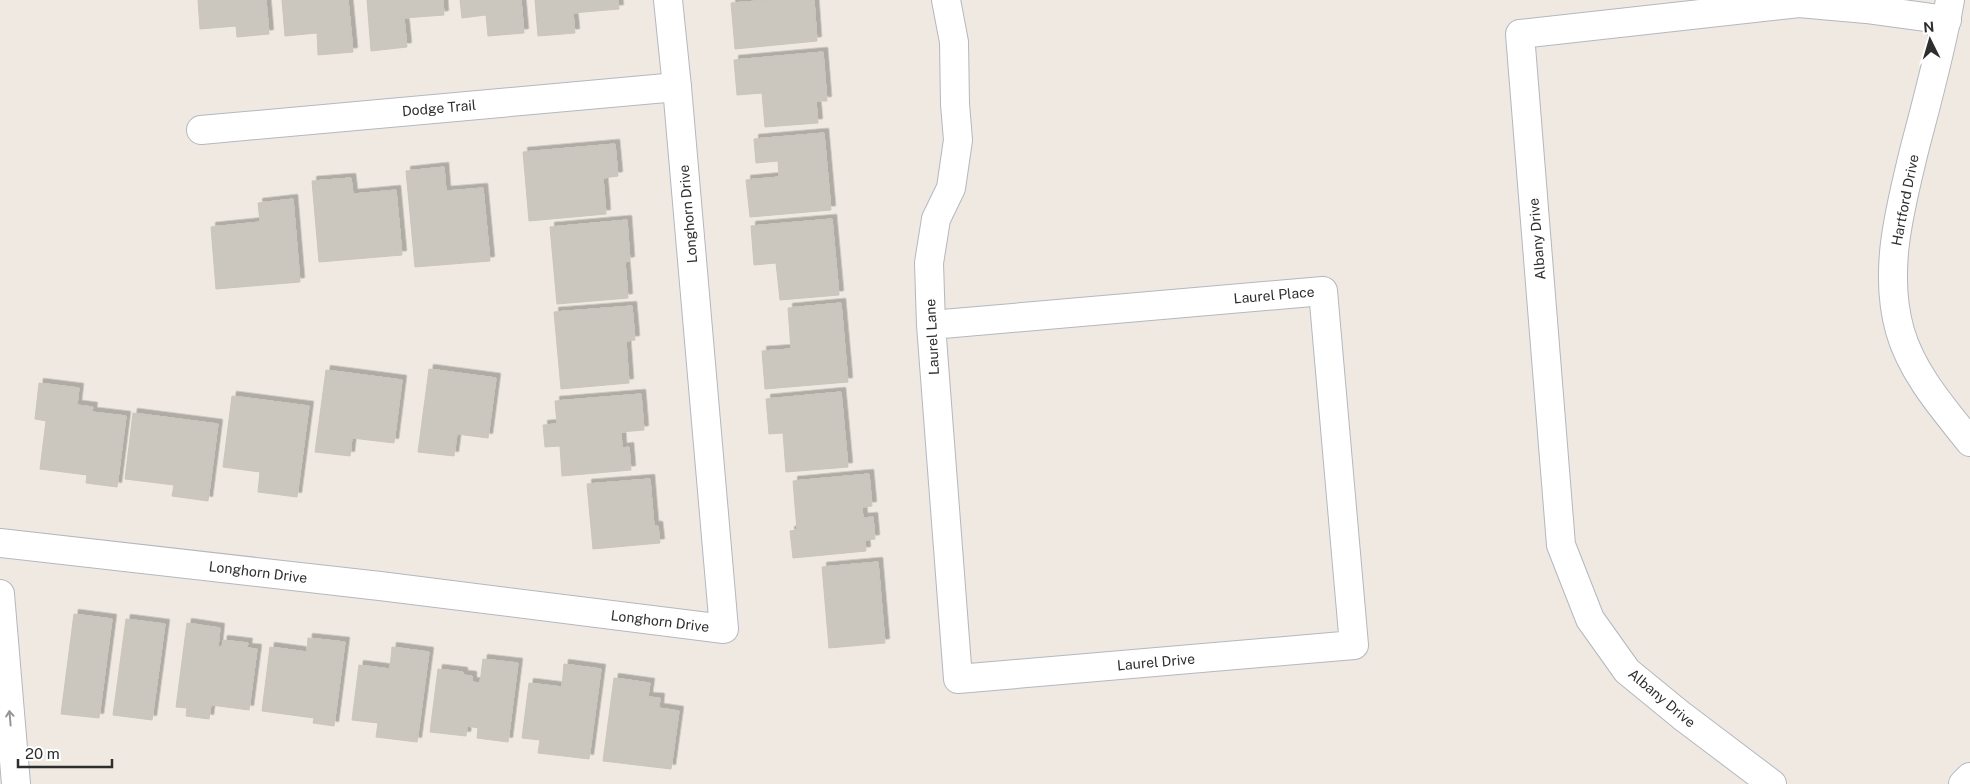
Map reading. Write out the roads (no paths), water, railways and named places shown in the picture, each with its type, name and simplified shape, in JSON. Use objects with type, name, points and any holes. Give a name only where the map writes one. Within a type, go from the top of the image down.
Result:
[{"type":"street","name":"Longhorn Drive","points":[[0,543],[724,628],[668,0]]},
{"type":"street","name":"Laurel Lane","points":[[946,0],[954,42],[958,140],[951,188],[936,219],[929,263],[930,325],[958,679]]},
{"type":"street","name":"Albany Drive","points":[[1772,784],[1682,716],[1627,671],[1590,619],[1561,545],[1520,34],[1800,4],[1866,9],[1949,10]]},
{"type":"street","name":"Hartford Drive","points":[[1949,10],[1899,214],[1894,261],[1893,296],[1900,331],[1915,367],[1970,442]]},
{"type":"street","name":"Dodge Trail","points":[[201,130],[677,87]]},
{"type":"street","name":"Laurel Place","points":[[930,325],[1322,291],[1354,646]]},
{"type":"street","points":[[0,594],[16,784]]},
{"type":"street","name":"Laurel Drive","points":[[958,679],[1354,646]]},
{"type":"street","points":[[1963,784],[1970,777]]}]
